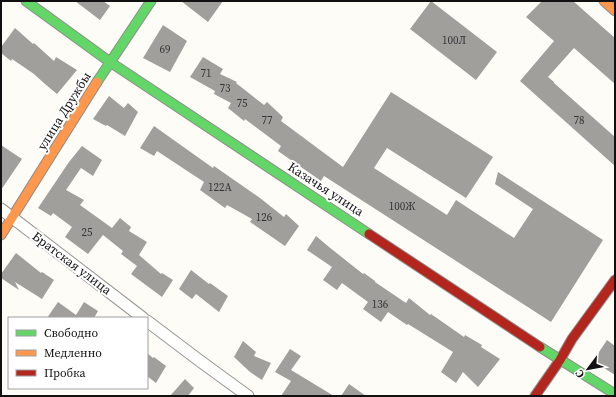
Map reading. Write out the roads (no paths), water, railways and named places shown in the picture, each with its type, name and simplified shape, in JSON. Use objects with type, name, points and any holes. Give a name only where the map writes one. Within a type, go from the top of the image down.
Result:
[{"type":"street","name":"Казачья улица","points":[[26,1],[110,62],[560,360],[615,394]]},
{"type":"street","name":"улица Дружбы","points":[[1,235],[150,1]]},
{"type":"street","points":[[604,1],[615,12]]},
{"type":"street","name":"Братская улица","points":[[1,209],[142,317]]},
{"type":"street","points":[[535,396],[560,360],[572,339],[615,280]]},
{"type":"street","points":[[148,322],[248,396]]}]
